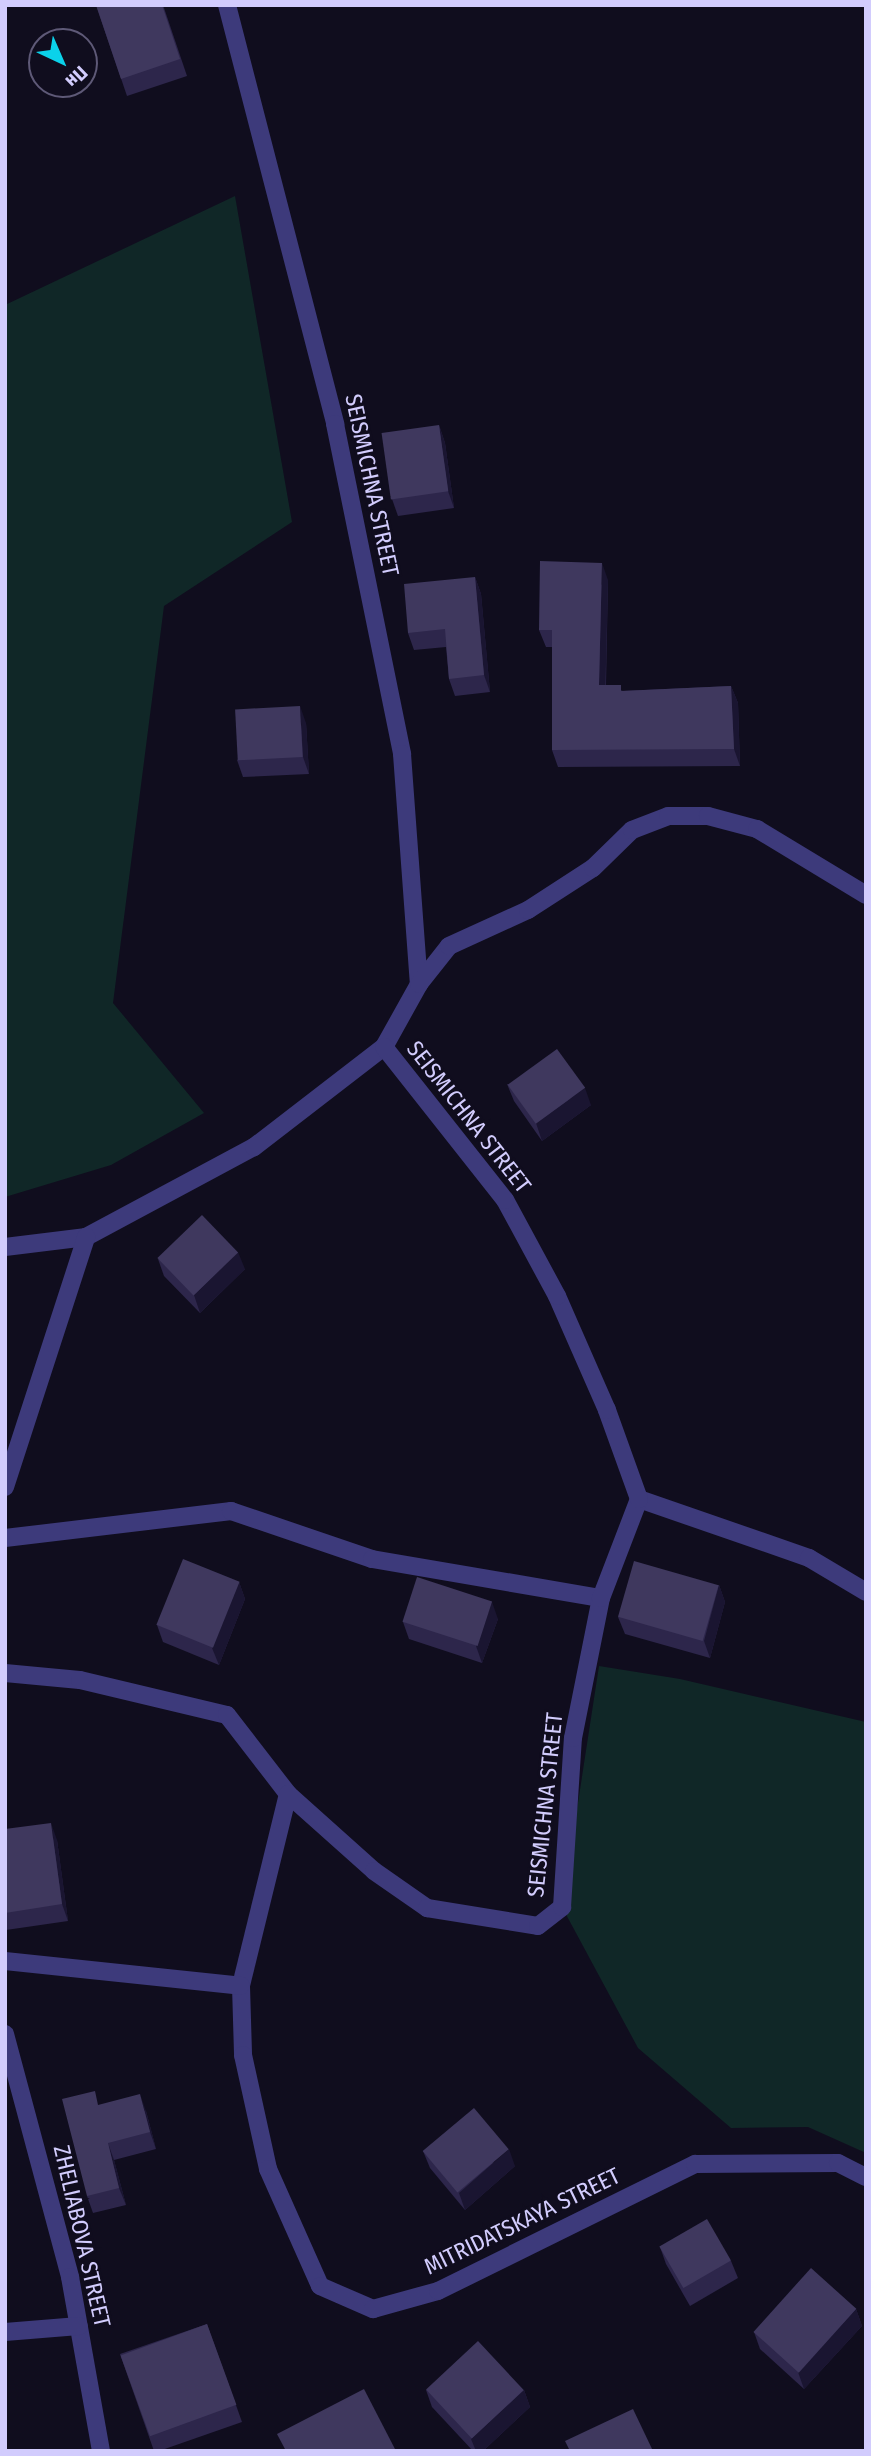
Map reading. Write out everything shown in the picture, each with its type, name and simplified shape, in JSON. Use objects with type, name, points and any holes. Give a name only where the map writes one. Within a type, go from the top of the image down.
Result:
[{"type":"street","name":"SEISMICHNA STREET","points":[[227,5],[335,424],[402,754],[419,984]]},
{"type":"street","points":[[5,1247],[86,1237],[254,1147],[384,1047],[419,984],[449,946],[528,910],[593,868],[632,830],[668,816],[708,816],[757,829],[866,895]]},
{"type":"street","name":"SEISMICHNA STREET","points":[[288,1794],[374,1871],[427,1908],[538,1926],[562,1907],[573,1738],[601,1598],[639,1499],[607,1410],[557,1296],[505,1200],[384,1047]]},
{"type":"street","points":[[5,1487],[86,1237]]},
{"type":"street","points":[[639,1499],[809,1558],[866,1592]]},
{"type":"street","points":[[5,1538],[231,1511],[372,1559],[601,1598]]},
{"type":"street","points":[[5,1673],[79,1680],[227,1715],[288,1794]]},
{"type":"street","name":"MITRIDATSKAYA STREET","points":[[288,1794],[241,1986],[243,2056],[268,2169],[320,2286],[373,2309],[438,2291],[695,2164],[838,2163],[866,2177]]},
{"type":"street","points":[[5,1961],[241,1986]]},
{"type":"street","name":"ZHELIABOVA STREET","points":[[5,2034],[71,2277],[100,2451]]},
{"type":"street","points":[[5,2332],[79,2326]]},
{"type":"green space","points":[[235,196],[292,522],[164,606],[113,1003],[204,1113],[111,1165],[5,1197],[5,305]]},
{"type":"green space","points":[[599,1666],[680,1679],[866,1722],[866,2153],[808,2127],[731,2128],[638,2048],[562,1907]]},
{"type":"building","points":[[96,5],[162,5],[180,59],[121,79]]},
{"type":"building","points":[[439,425],[448,491],[391,499],[382,433]]},
{"type":"building","points":[[540,561],[602,563],[599,685],[621,685],[621,691],[731,686],[734,749],[552,750],[552,630],[539,630]]},
{"type":"building","points":[[475,577],[484,675],[449,679],[445,629],[408,633],[404,584]]},
{"type":"building","points":[[300,706],[303,757],[238,760],[235,709]]},
{"type":"building","points":[[557,1049],[585,1088],[536,1124],[508,1085]]},
{"type":"building","points":[[202,1215],[238,1252],[194,1295],[157,1258]]},
{"type":"building","points":[[183,1559],[240,1582],[213,1648],[156,1625]]},
{"type":"building","points":[[634,1561],[719,1585],[703,1641],[618,1617]]},
{"type":"building","points":[[417,1577],[492,1601],[478,1646],[402,1622]]},
{"type":"building","points":[[51,1823],[62,1904],[5,1913],[5,1829]]},
{"type":"building","points":[[95,2091],[98,2105],[140,2094],[150,2132],[108,2143],[119,2188],[87,2196],[62,2099]]},
{"type":"building","points":[[474,2108],[509,2149],[457,2192],[423,2151]]},
{"type":"building","points":[[707,2219],[731,2261],[683,2288],[659,2246]]},
{"type":"building","points":[[811,2268],[856,2309],[799,2373],[753,2332]]},
{"type":"building","points":[[207,2324],[236,2405],[150,2436],[121,2355]]},
{"type":"building","points":[[478,2341],[524,2390],[472,2438],[426,2389]]},
{"type":"building","points":[[364,2389],[396,2451],[286,2451],[277,2434]]},
{"type":"building","points":[[633,2409],[653,2451],[570,2451],[565,2441]]}]
